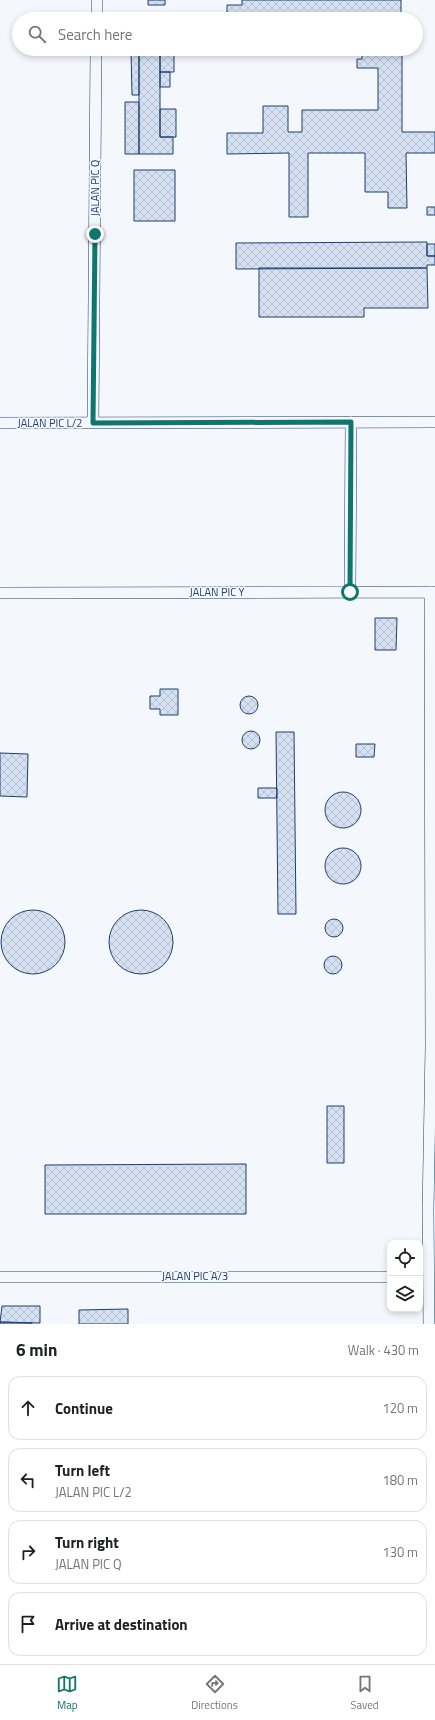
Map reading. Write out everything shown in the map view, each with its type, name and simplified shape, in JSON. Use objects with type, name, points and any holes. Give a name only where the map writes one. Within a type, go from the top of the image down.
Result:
[{"type":"street","points":[[97,0],[97,12]]},
{"type":"street","name":"JALAN PIC Q","points":[[93,423],[96,56]]},
{"type":"street","points":[[350,592],[351,422]]},
{"type":"street","name":"JALAN PIC L/2","points":[[0,423],[435,422]]},
{"type":"street","points":[[428,1324],[433,592]]},
{"type":"street","name":"JALAN PIC Y","points":[[0,593],[433,592]]},
{"type":"street","name":"JALAN PIC A/3","points":[[0,1277],[387,1277]]},
{"type":"building","points":[[148,0],[165,0],[165,5],[148,5]]},
{"type":"building","points":[[242,0],[401,0],[401,12],[227,12],[227,5],[242,5]]},
{"type":"building","points":[[131,56],[139,56],[139,95],[132,95]]},
{"type":"building","points":[[139,56],[160,56],[160,137],[173,137],[173,154],[139,154]]},
{"type":"building","points":[[160,56],[174,56],[174,72],[160,72]]},
{"type":"building","points":[[362,56],[402,56],[402,132],[435,132],[435,153],[406,153],[407,208],[388,208],[388,192],[365,192],[365,153],[308,153],[308,217],[289,217],[289,153],[227,154],[227,133],[263,133],[263,106],[288,106],[288,132],[302,132],[302,110],[378,110],[378,68],[357,68],[357,59],[362,59]]},
{"type":"building","points":[[160,72],[170,72],[170,87],[160,87]]},
{"type":"building","points":[[125,102],[139,102],[139,154],[125,154]]},
{"type":"building","points":[[160,109],[176,109],[176,137],[160,137]]},
{"type":"building","points":[[134,170],[175,170],[175,221],[134,221]]},
{"type":"building","points":[[427,207],[435,207],[435,215],[427,215]]},
{"type":"building","points":[[427,242],[427,256],[435,256],[435,265],[427,265],[427,268],[236,269],[236,243]]},
{"type":"building","points":[[427,244],[435,244],[435,256],[427,256]]},
{"type":"building","points":[[259,268],[427,268],[428,308],[364,308],[364,317],[259,317]]},
{"type":"building","points":[[375,618],[397,618],[396,650],[375,650]]},
{"type":"building","points":[[160,689],[178,689],[178,715],[160,715],[160,709],[150,709],[150,696],[160,696]]},
{"type":"building","points":[[245,696],[253,696],[258,701],[256,712],[253,714],[245,714],[240,709],[240,701]]},
{"type":"building","points":[[247,731],[255,731],[260,736],[258,747],[255,749],[247,749],[242,744],[242,736]]},
{"type":"building","points":[[276,732],[294,732],[296,914],[278,914]]},
{"type":"building","points":[[356,744],[375,744],[374,757],[356,757]]},
{"type":"building","points":[[0,753],[28,754],[27,797],[0,796]]},
{"type":"building","points":[[258,788],[277,788],[277,798],[258,798]]},
{"type":"building","points":[[347,792],[356,797],[360,803],[360,817],[356,823],[347,828],[339,828],[330,823],[326,817],[325,806],[330,797],[336,793]]},
{"type":"building","points":[[347,848],[356,853],[360,859],[360,873],[356,879],[347,884],[339,884],[330,879],[326,873],[325,862],[330,853],[336,849]]},
{"type":"building","points":[[27,910],[39,910],[56,919],[63,930],[65,942],[63,954],[56,965],[39,974],[27,974],[15,969],[6,960],[1,948],[1,936],[6,924],[15,915]]},
{"type":"building","points":[[135,910],[147,910],[164,919],[171,930],[173,942],[171,954],[164,965],[147,974],[135,974],[123,969],[114,960],[109,948],[109,936],[114,924],[123,915]]},
{"type":"building","points":[[330,919],[338,919],[343,924],[341,935],[338,937],[330,937],[325,932],[325,924]]},
{"type":"building","points":[[329,956],[337,956],[342,961],[340,972],[337,974],[329,974],[324,969],[324,961]]},
{"type":"building","points":[[327,1106],[344,1106],[344,1163],[327,1163]]},
{"type":"building","points":[[246,1164],[246,1214],[45,1214],[45,1165]]},
{"type":"building","points":[[2,1306],[40,1306],[40,1323],[0,1322]]},
{"type":"building","points":[[128,1309],[128,1324],[79,1324],[79,1310]]},
{"type":"building","points":[[0,1322],[32,1323],[32,1324],[0,1324]]},
{"type":"route","points":[[95,234],[93,423],[351,422],[350,592]]}]
